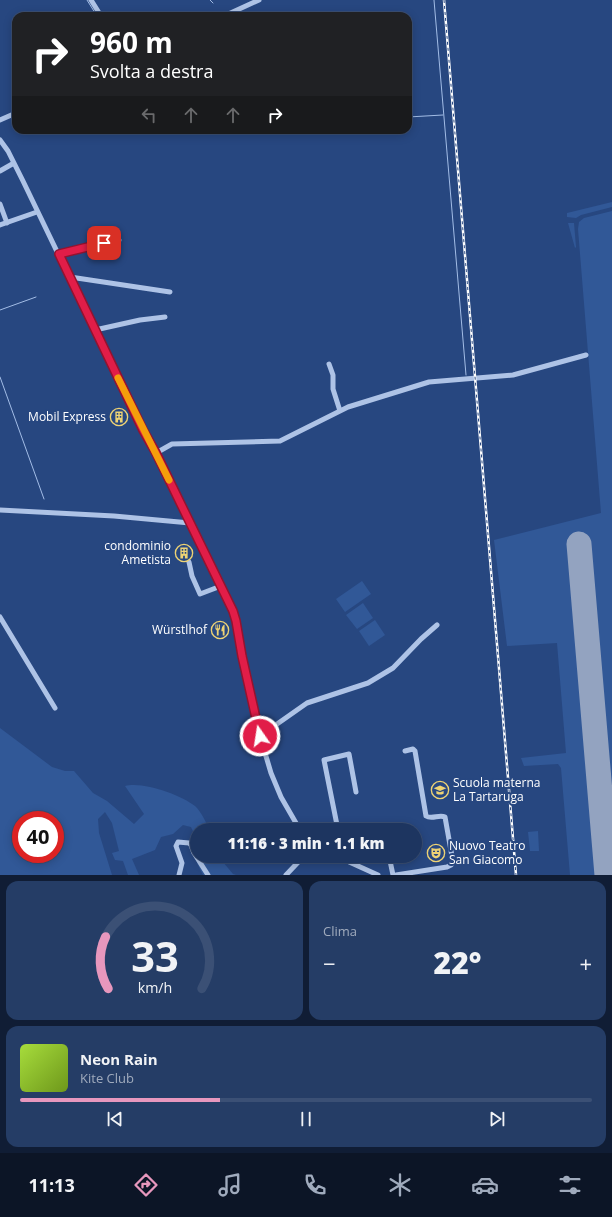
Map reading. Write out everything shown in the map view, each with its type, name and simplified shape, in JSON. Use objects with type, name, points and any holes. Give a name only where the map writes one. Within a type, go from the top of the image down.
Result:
[{"type":"street","points":[[91,0],[98,12]]},
{"type":"street","points":[[233,12],[259,0]]},
{"type":"street","points":[[0,120],[12,115]]},
{"type":"street","points":[[0,140],[14,163],[143,430],[156,453],[221,586],[236,621],[242,656],[260,736],[271,773],[281,797],[296,823]]},
{"type":"street","points":[[0,171],[14,163]]},
{"type":"street","points":[[0,204],[7,223]]},
{"type":"street","points":[[0,225],[37,212]]},
{"type":"street","points":[[59,254],[119,240]]},
{"type":"street","points":[[70,277],[170,292]]},
{"type":"street","points":[[95,330],[140,320],[165,317]]},
{"type":"street","points":[[156,453],[172,444],[280,441],[348,407],[429,382],[513,375],[586,355]]},
{"type":"street","points":[[329,364],[333,375],[333,389],[340,411]]},
{"type":"street","points":[[0,510],[114,516],[190,523]]},
{"type":"street","points":[[189,562],[192,576],[200,593],[204,593],[221,586]]},
{"type":"street","points":[[0,617],[55,708]]},
{"type":"street","points":[[260,736],[307,703],[375,680],[393,668],[437,625]]},
{"type":"street","points":[[396,875],[447,867],[451,865],[453,860],[445,817],[430,818],[426,816],[415,751],[413,749],[405,751]]},
{"type":"street","points":[[337,823],[324,760],[349,754],[356,792]]},
{"type":"street","points":[[179,875],[182,863],[176,846],[178,842],[188,843],[191,845],[208,875]]},
{"type":"street","points":[[286,875],[297,863]]},
{"type":"street","points":[[356,863],[378,875]]},
{"type":"street","points":[[390,863],[393,875]]},
{"type":"shaded area","points":[[612,202],[612,207],[581,215],[576,218],[567,217],[567,213]]},
{"type":"shaded area","points":[[612,211],[612,875],[570,875],[561,768],[558,764],[524,766],[521,758],[566,753],[557,643],[507,646],[494,540],[601,513],[578,229],[579,222],[584,218]]},
{"type":"shaded area","points":[[568,223],[574,223],[575,248]]},
{"type":"shaded area","points":[[362,581],[371,594],[345,612],[336,599]]},
{"type":"shaded area","points":[[363,603],[373,618],[357,629],[346,615]]},
{"type":"shaded area","points":[[375,620],[385,635],[369,646],[359,631]]},
{"type":"shaded area","points":[[0,728],[52,767],[65,771],[74,771],[93,793],[107,801],[134,824],[144,814],[125,786],[142,785],[162,790],[189,802],[199,811],[206,823],[190,823],[190,827],[183,825],[173,834],[161,837],[155,850],[132,859],[139,875],[128,875],[123,861],[115,860],[112,853],[119,851],[112,823],[105,812],[98,819],[99,833],[112,875],[0,875]]},
{"type":"shaded area","points":[[538,831],[539,851],[530,851],[528,832]]},
{"type":"shaded area","points":[[197,863],[224,863],[233,874],[236,875],[203,875]]},
{"type":"waterway","points":[[87,0],[94,12]]},
{"type":"waterway","points":[[210,0],[213,3]]},
{"type":"waterway","points":[[434,0],[466,375]]},
{"type":"waterway","points":[[412,117],[443,115]]},
{"type":"waterway","points":[[0,310],[36,297]]},
{"type":"waterway","points":[[0,377],[44,499]]},
{"type":"runway","points":[[579,544],[607,875]]},
{"type":"railway","points":[[444,0],[516,875]]},
{"type":"slow traffic","points":[[118,378],[169,480]]},
{"type":"place","name":"Mobil Express","points":[[119,417]]},
{"type":"place","name":"condominio Ametista","points":[[184,553]]},
{"type":"place","name":"Würstlhof","points":[[220,630]]},
{"type":"place","name":"Scuola materna La Tartaruga","points":[[440,790]]},
{"type":"place","name":"Nuovo Teatro San Giacomo","points":[[436,853]]},
{"type":"route","points":[[104,243],[59,254],[143,430],[156,453],[233,611],[239,633],[242,656],[260,736]]}]
